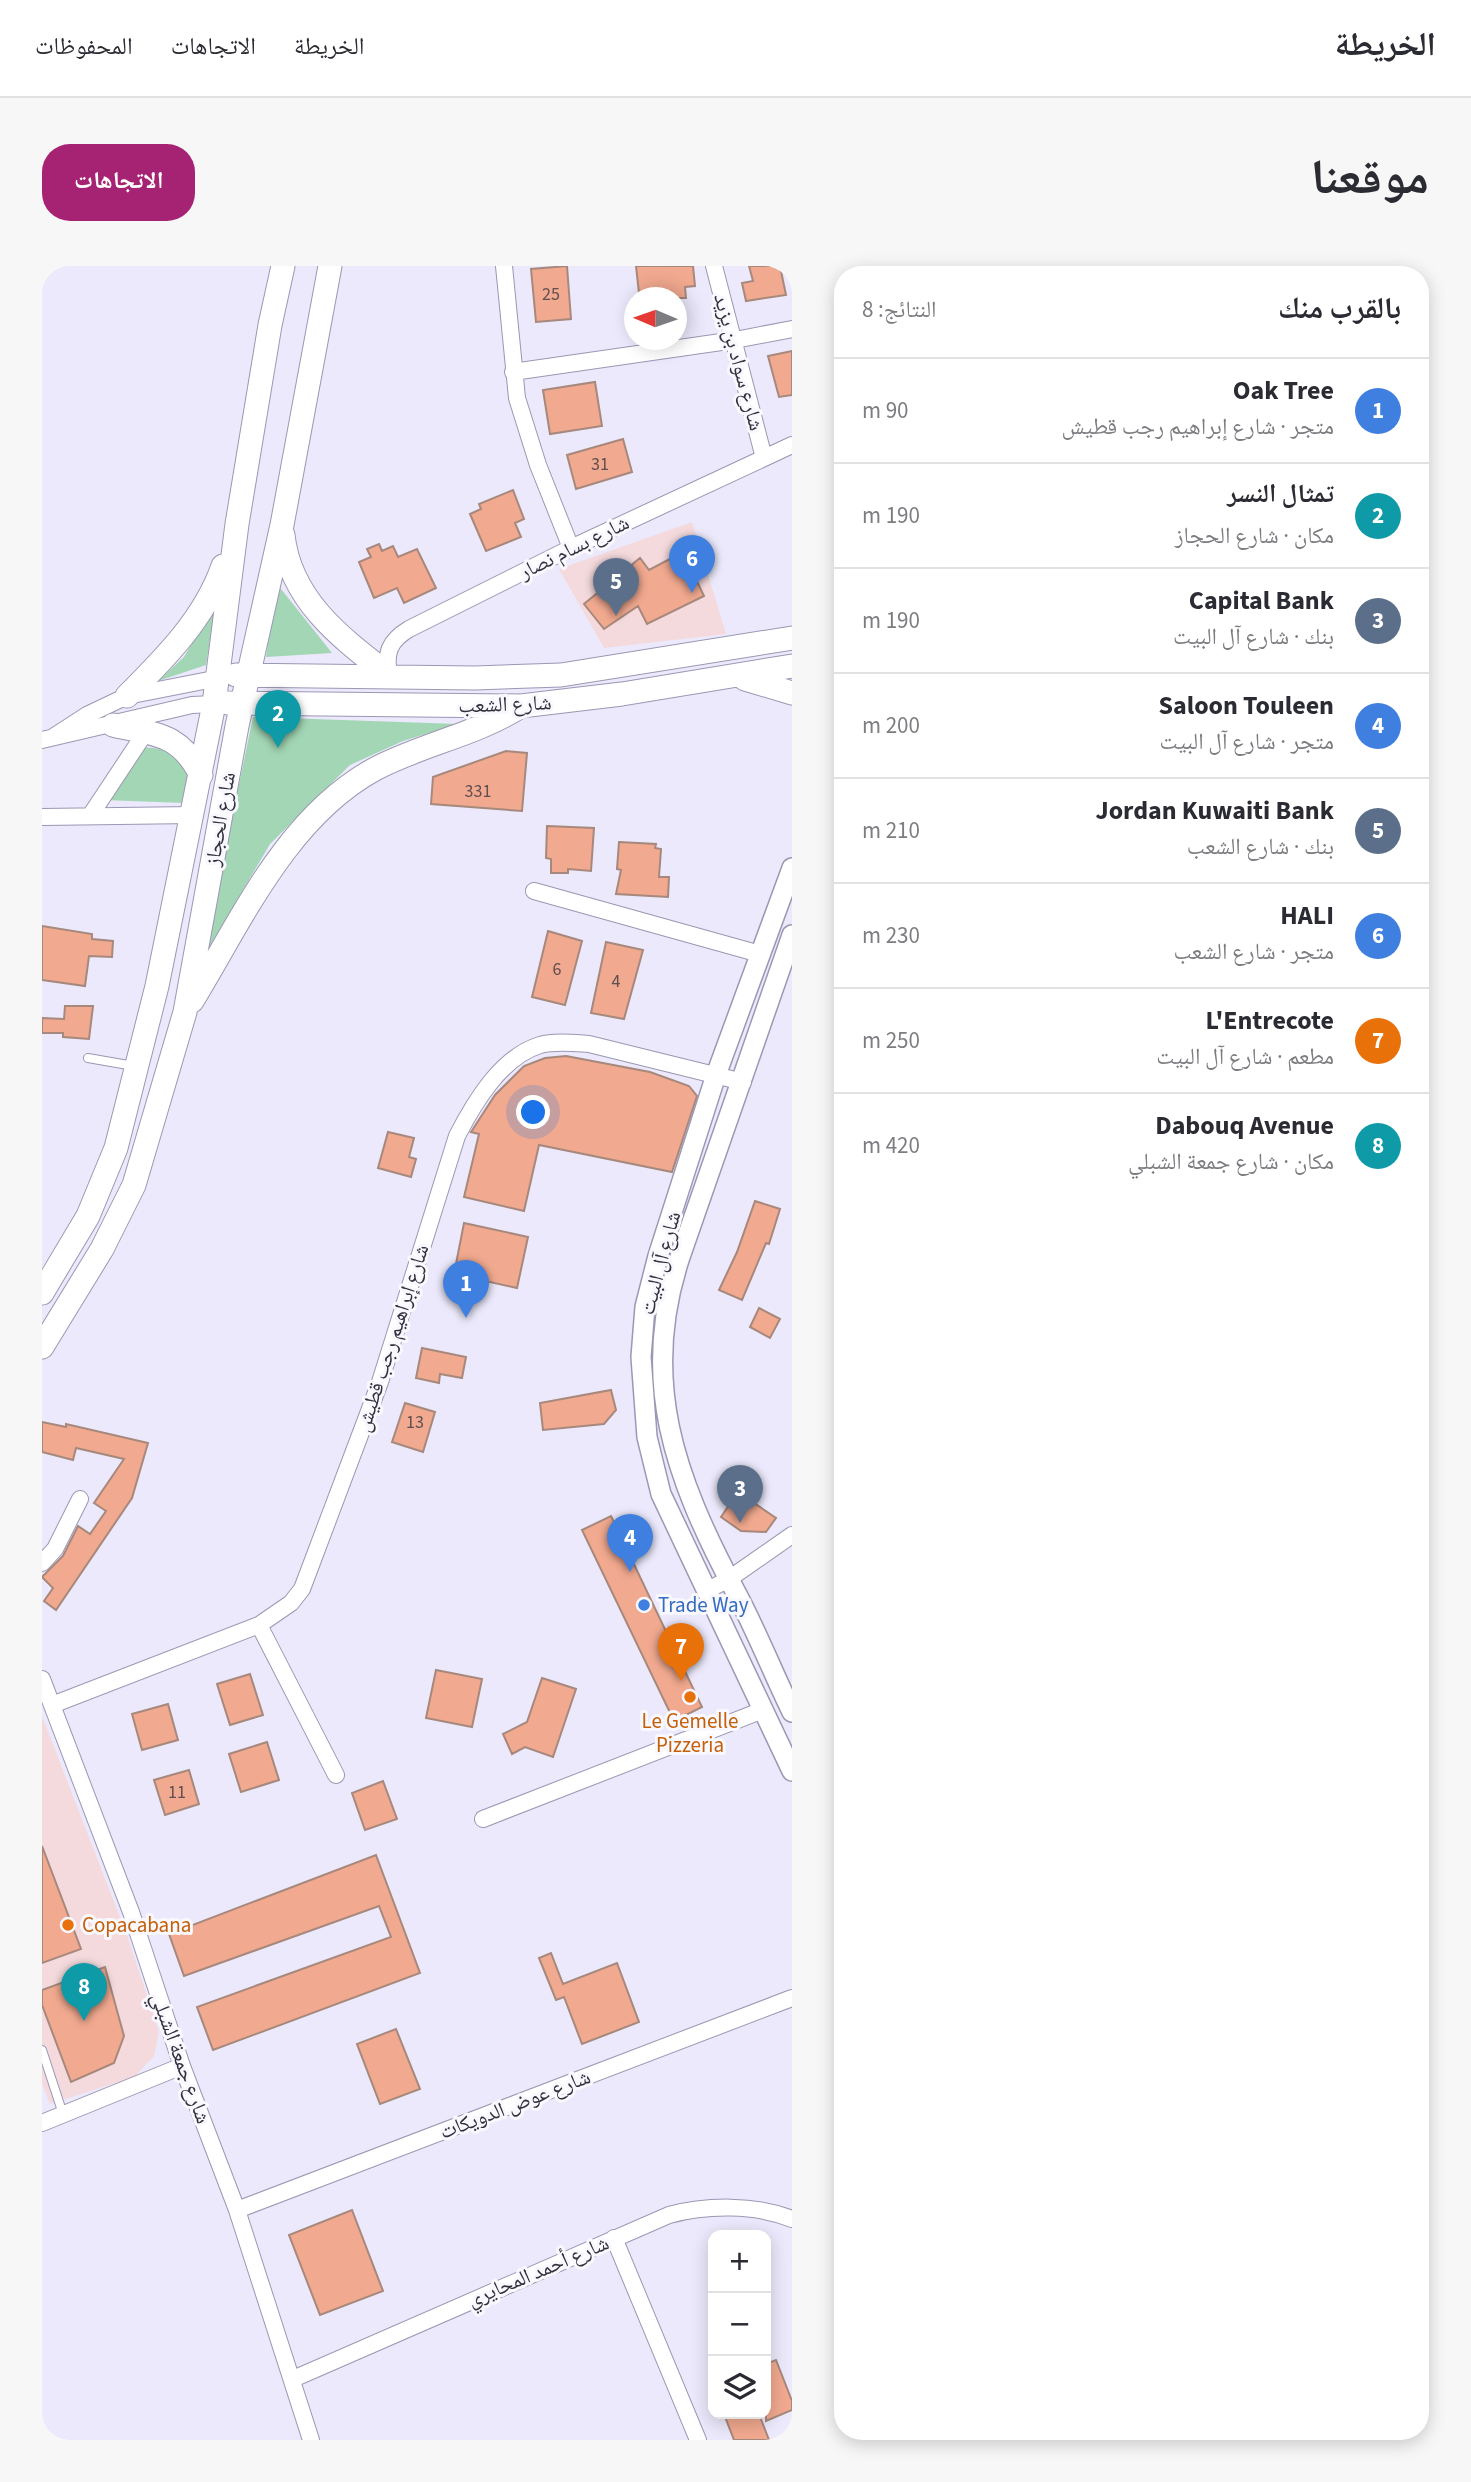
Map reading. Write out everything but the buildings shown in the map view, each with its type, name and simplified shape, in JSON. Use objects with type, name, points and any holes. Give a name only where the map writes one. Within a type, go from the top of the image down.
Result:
[{"type":"main road","name":"شارع الحجاز","points":[[42,1293],[78,1234],[98,1193],[116,1148],[137,1067],[194,815],[219,678],[237,524],[270,325],[283,266]]},
{"type":"main road","name":"شارع الحجاز","points":[[42,1347],[102,1249],[134,1185],[185,1012],[243,702],[282,525],[330,266]]},
{"type":"main road","points":[[127,696],[165,658],[213,592],[237,524]]},
{"type":"main road","points":[[282,525],[285,551],[293,577],[306,600],[344,639],[389,675]]},
{"type":"main road","name":"شارع الشعب","points":[[219,678],[251,673],[475,678],[561,675],[792,638]]},
{"type":"main road","name":"شارع الشعب","points":[[214,704],[243,702],[521,706],[735,677],[792,666]]},
{"type":"main road","points":[[735,677],[782,688],[792,693]]},
{"type":"main road","points":[[185,1012],[271,872],[295,838],[331,802],[375,769],[497,722],[521,706]]},
{"type":"main road","points":[[113,725],[175,741],[192,758],[201,775]]},
{"type":"street","points":[[504,266],[513,372],[521,414],[571,548]]},
{"type":"street","name":"شارع سواد بن يزيد","points":[[714,266],[764,458]]},
{"type":"street","points":[[513,372],[735,340],[792,329]]},
{"type":"street","name":"شارع بسام نصار","points":[[389,675],[388,650],[400,634],[571,548],[792,445]]},
{"type":"street","points":[[47,739],[87,715],[127,696],[219,678]]},
{"type":"street","points":[[47,739],[165,711],[214,704]]},
{"type":"street","points":[[90,817],[145,733]]},
{"type":"street","points":[[42,817],[194,815]]},
{"type":"street","name":"شارع آل البيت","points":[[792,868],[716,1075],[658,1256],[645,1307],[640,1357],[643,1410],[661,1494],[792,1772]]},
{"type":"street","points":[[534,891],[760,954]]},
{"type":"street","name":"شارع آل البيت","points":[[792,935],[668,1293],[664,1324],[664,1383],[669,1434],[683,1482],[701,1528],[729,1579],[792,1712]]},
{"type":"street","name":"شارع إبراهيم رجب قطيش","points":[[52,1705],[259,1625],[291,1603],[302,1589],[380,1382],[457,1136],[474,1103],[501,1070],[539,1046],[566,1042],[589,1044],[743,1082]]},
{"type":"street","points":[[42,1563],[55,1549],[80,1499]]},
{"type":"street","points":[[706,1591],[729,1579],[792,1535]]},
{"type":"street","points":[[259,1625],[336,1775]]},
{"type":"street","name":"شارع جمعة الشبلي","points":[[42,1679],[131,1912],[182,2066],[237,2210],[311,2440]]},
{"type":"street","points":[[483,1819],[763,1710]]},
{"type":"street","name":"شارع عوض الدويكات","points":[[237,2210],[792,1998]]},
{"type":"street","points":[[42,2123],[182,2066]]},
{"type":"street","name":"شارع أحمد المحايري","points":[[293,2379],[668,2216],[704,2209],[766,2212],[792,2219]]},
{"type":"street","points":[[614,2238],[698,2440]]},
{"type":"lane","points":[[88,1058],[137,1067]]},
{"type":"lane","points":[[42,2050],[63,2115]]},
{"type":"shaded area","points":[[692,522],[726,634],[604,648],[559,569]]},
{"type":"shaded area","points":[[42,1716],[128,1938],[159,2032],[154,2056],[134,2077],[50,2104],[42,2083]]},
{"type":"green space","points":[[277,584],[332,653],[266,657]]},
{"type":"green space","points":[[216,602],[206,665],[158,681],[184,657]]},
{"type":"green space","points":[[253,717],[458,724],[403,741],[350,765],[270,844],[203,958]]},
{"type":"green space","points":[[140,747],[168,752],[189,770],[184,803],[104,800]]},
{"type":"place","name":"HALI","points":[[692,593]]},
{"type":"place","name":"Jordan Kuwaiti Bank","points":[[616,616]]},
{"type":"place","name":"تمثال النسر","points":[[278,748]]},
{"type":"place","name":"Oak Tree","points":[[466,1318]]},
{"type":"place","name":"Capital Bank","points":[[740,1523]]},
{"type":"place","name":"Saloon Touleen","points":[[630,1572]]},
{"type":"place","name":"Trade Way","points":[[644,1605]]},
{"type":"place","name":"L'Entrecote","points":[[681,1681]]},
{"type":"place","name":"Le Gemelle Pizzeria","points":[[690,1697]]},
{"type":"place","name":"Copacabana","points":[[68,1925]]},
{"type":"place","name":"Dabouq Avenue","points":[[84,2021]]}]
